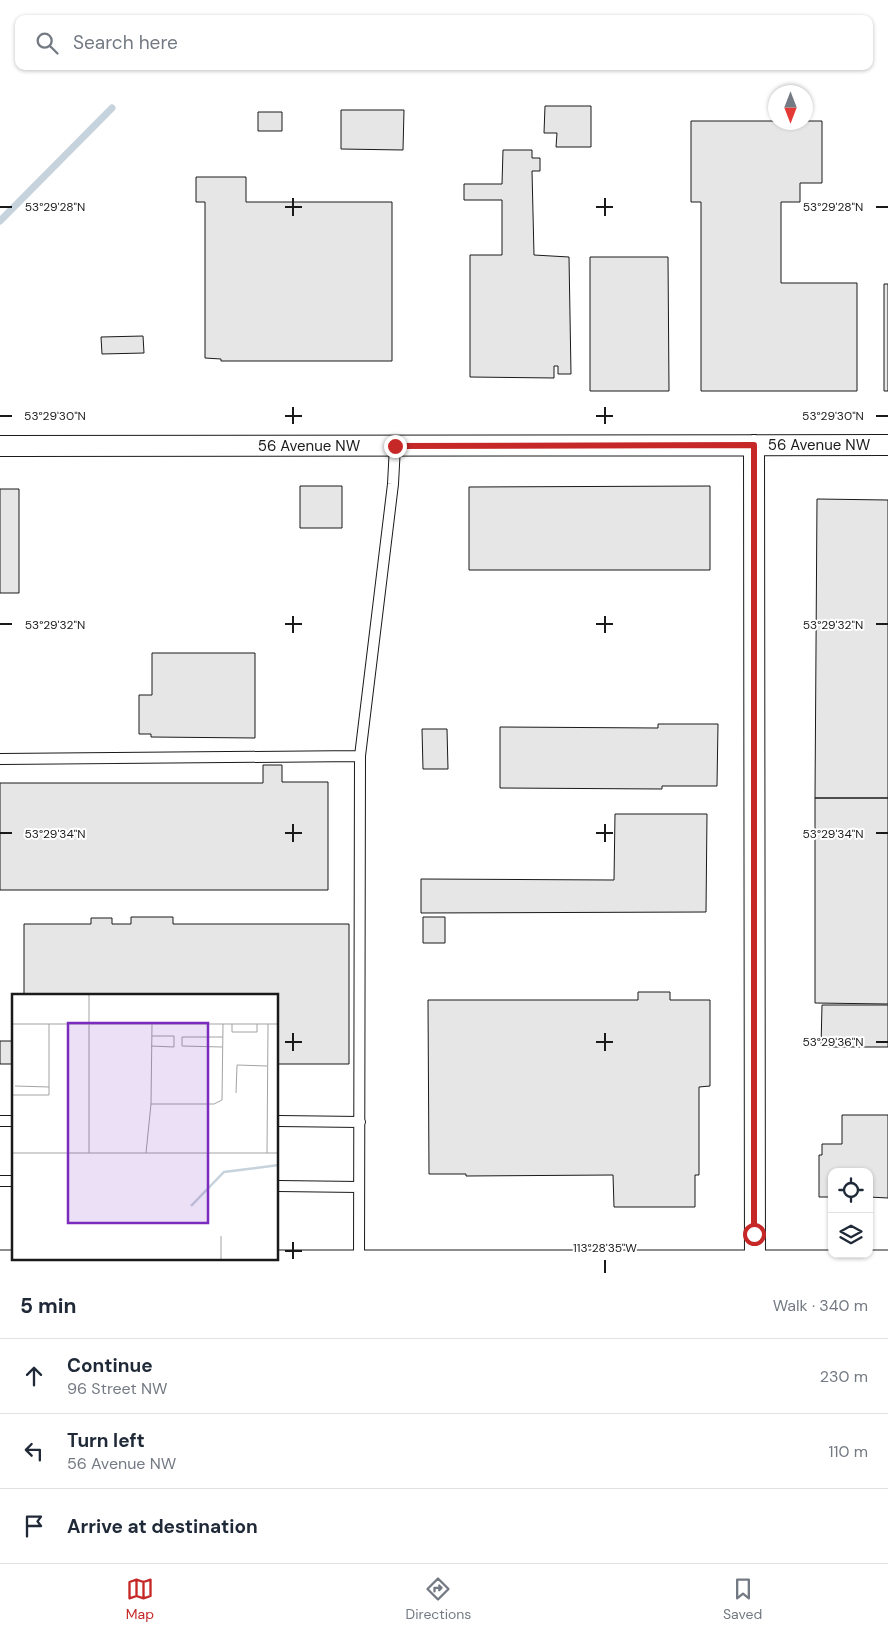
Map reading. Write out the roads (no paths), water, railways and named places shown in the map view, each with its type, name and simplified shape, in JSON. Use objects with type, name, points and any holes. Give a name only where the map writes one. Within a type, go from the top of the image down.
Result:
[{"type":"street","points":[[754,445],[754,1268]]},
{"type":"street","name":"56 Avenue NW","points":[[0,446],[888,445]]},
{"type":"street","points":[[0,1263],[359,1263],[754,1268],[888,1263]]},
{"type":"lane","points":[[359,1263],[360,756],[395,446]]},
{"type":"lane","points":[[0,759],[360,756]]},
{"type":"lane","points":[[279,1121],[360,1122]]},
{"type":"lane","points":[[279,1186],[359,1187]]},
{"type":"waterway","points":[[0,221],[112,108]]}]
